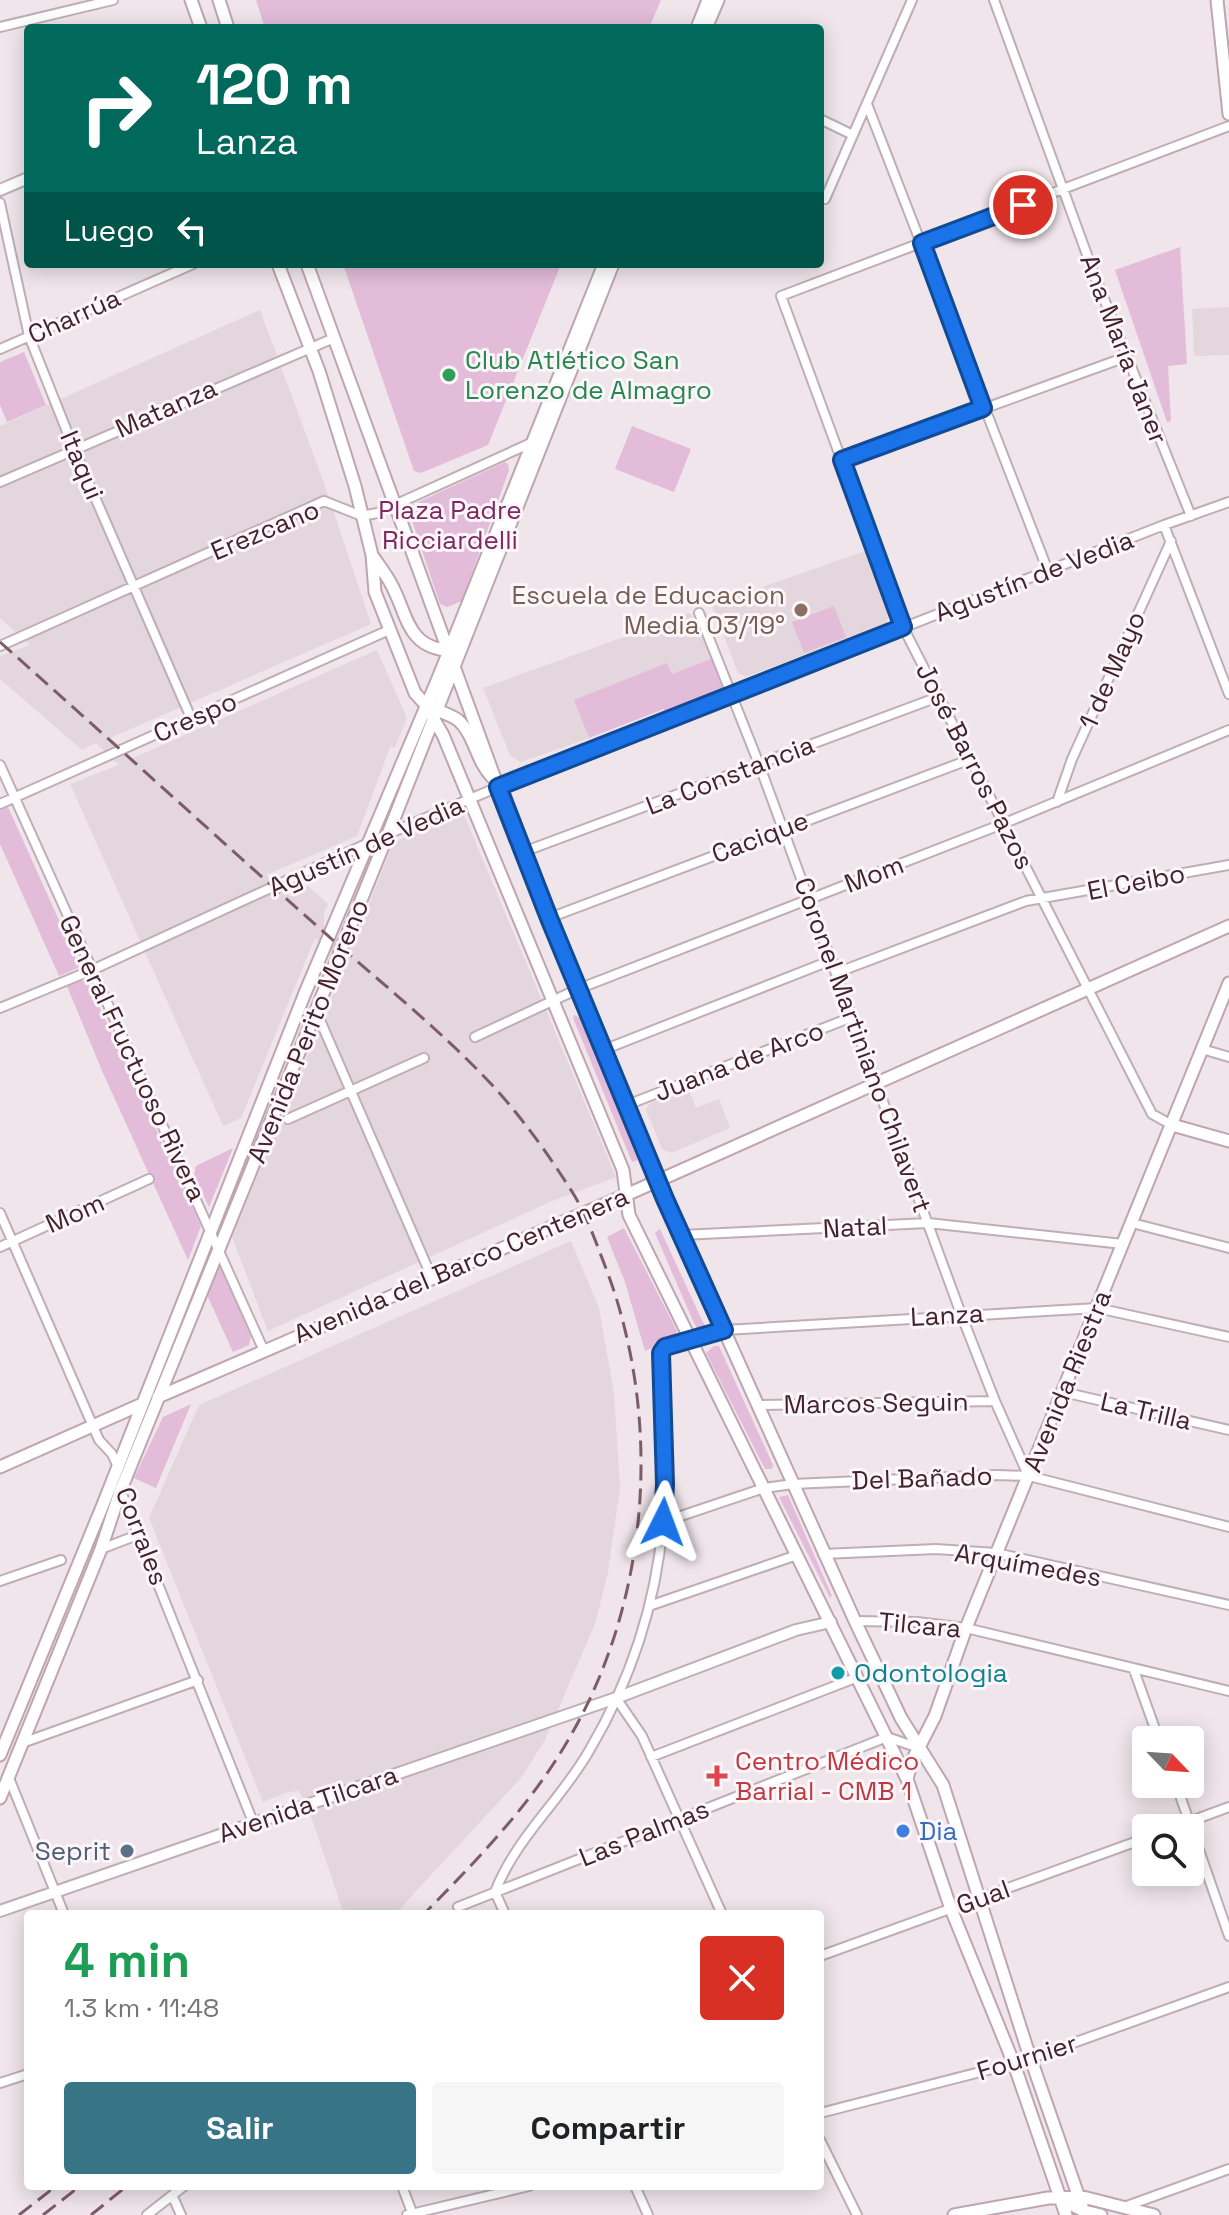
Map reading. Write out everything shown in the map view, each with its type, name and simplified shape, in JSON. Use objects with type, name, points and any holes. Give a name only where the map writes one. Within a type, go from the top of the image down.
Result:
[{"type":"main road","points":[[191,0],[200,24]]},
{"type":"main road","points":[[219,0],[227,24]]},
{"type":"main road","points":[[699,24],[708,0]]},
{"type":"main road","points":[[708,24],[718,0]]},
{"type":"main road","points":[[1217,0],[1229,114]]},
{"type":"main road","points":[[280,268],[319,371],[362,516],[372,555],[375,592],[389,630],[415,693],[435,714],[471,799],[623,1170],[629,1215],[907,1779],[951,1909],[1014,2064],[1066,2215]]},
{"type":"main road","points":[[308,268],[394,506],[454,651],[454,667],[497,784],[603,1050],[823,1554],[901,1718],[943,1785],[1030,2058],[1084,2213]]},
{"type":"main road","name":"Avenida Perito Moreno","points":[[454,651],[531,443],[602,268]]},
{"type":"main road","name":"Avenida Perito Moreno","points":[[0,1755],[367,845],[425,704],[454,651],[611,268]]},
{"type":"main road","points":[[372,555],[391,583],[408,628],[415,637],[431,646],[454,651]]},
{"type":"main road","name":"Avenida Perito Moreno","points":[[0,1798],[101,1549],[120,1492],[454,667]]},
{"type":"main road","points":[[435,714],[459,721],[470,737],[483,768],[497,784]]},
{"type":"main road","name":"Avenida del Barco Centenera","points":[[0,1467],[626,1195],[1229,926]]},
{"type":"main road","name":"Avenida Riestra","points":[[907,1779],[1229,984]]},
{"type":"main road","points":[[1172,1125],[1229,1141]]},
{"type":"main road","name":"Tilcara","points":[[831,1622],[855,1621]]},
{"type":"main road","points":[[954,2215],[1048,2198],[1079,2196],[1154,2215]]},
{"type":"main road","points":[[1060,2199],[1084,2213],[1101,2215]]},
{"type":"street","points":[[0,27],[113,0]]},
{"type":"street","points":[[825,199],[912,0]]},
{"type":"street","name":"Ana María Janer","points":[[994,0],[1126,357],[1191,516]]},
{"type":"street","points":[[867,104],[1048,571]]},
{"type":"street","points":[[824,121],[853,135]]},
{"type":"street","points":[[922,243],[1229,126]]},
{"type":"street","points":[[0,190],[24,180]]},
{"type":"street","name":"Itaqui","points":[[0,203],[29,336],[74,449],[191,718]]},
{"type":"street","name":"José Barros Pazos","points":[[922,243],[781,296],[903,627],[1152,1114],[1172,1125]]},
{"type":"street","name":"Charrúa","points":[[0,349],[184,268]]},
{"type":"street","name":"Matanza","points":[[0,482],[309,346],[334,338]]},
{"type":"street","points":[[842,460],[1126,357]]},
{"type":"street","name":"Erezcano","points":[[0,646],[324,501],[362,516],[394,506],[531,443]]},
{"type":"street","name":"Agustín de Vedia","points":[[0,1008],[92,970],[471,799],[497,784],[1229,502]]},
{"type":"street","points":[[1164,525],[1229,694]]},
{"type":"street","name":"1 de Mayo","points":[[1057,802],[1072,759],[1171,541]]},
{"type":"street","name":"Coronel Martiniano Chilavert","points":[[699,613],[783,828],[961,1314],[1029,1476]]},
{"type":"street","name":"Crespo","points":[[0,804],[389,630]]},
{"type":"street","name":"La Constancia","points":[[523,852],[938,697]]},
{"type":"street","name":"Mom","points":[[475,1037],[553,999],[1005,823],[1229,730]]},
{"type":"street","name":"Cacique","points":[[549,918],[971,759]]},
{"type":"street","name":"General Fructuoso Rivera","points":[[0,765],[264,1351]]},
{"type":"street","name":"El Ceibo","points":[[836,973],[1026,901],[1229,865]]},
{"type":"street","points":[[603,1050],[832,960]]},
{"type":"street","points":[[315,1009],[432,1278]]},
{"type":"street","name":"Juana de Arco","points":[[627,1105],[852,1017]]},
{"type":"street","points":[[1202,1049],[1229,1057]]},
{"type":"street","points":[[288,1119],[424,1058]]},
{"type":"street","name":"Mom","points":[[0,1247],[149,1179]]},
{"type":"street","name":"Corrales","points":[[0,1213],[99,1440],[118,1466],[120,1492],[140,1534],[253,1822]]},
{"type":"street","name":"Natal","points":[[682,1235],[928,1223],[1123,1244]]},
{"type":"street","points":[[1132,1223],[1229,1248]]},
{"type":"street","name":"Lanza","points":[[663,1522],[664,1439],[659,1358],[665,1347],[689,1339],[724,1330],[1097,1308],[1229,1337]]},
{"type":"street","name":"La Trilla","points":[[1063,1392],[1229,1430]]},
{"type":"street","name":"Marcos Seguin","points":[[757,1405],[995,1401]]},
{"type":"street","name":"Del Bañado","points":[[663,1522],[764,1488],[971,1475],[1029,1476],[1229,1527]]},
{"type":"street","points":[[503,1910],[495,1892],[511,1858],[587,1755],[635,1658],[649,1606],[663,1522]]},
{"type":"street","points":[[101,1549],[140,1534]]},
{"type":"street","name":"Arquímedes","points":[[823,1554],[936,1549],[996,1553],[1229,1605]]},
{"type":"street","points":[[649,1606],[797,1555]]},
{"type":"street","points":[[0,1581],[61,1560]]},
{"type":"street","name":"Tilcara","points":[[855,1621],[917,1622],[966,1628],[1229,1691]]},
{"type":"street","name":"Tilcara","points":[[616,1698],[796,1630],[831,1622]]},
{"type":"street","points":[[1134,1670],[1154,1726]]},
{"type":"street","points":[[651,1757],[858,1677]]},
{"type":"street","points":[[21,1743],[198,1680]]},
{"type":"street","points":[[616,1698],[642,1736],[720,1910]]},
{"type":"street","name":"Avenida Tilcara","points":[[0,1911],[616,1698]]},
{"type":"street","points":[[887,1737],[919,1748]]},
{"type":"street","name":"Las Palmas","points":[[458,1907],[887,1737]]},
{"type":"street","points":[[8,1777],[62,1910]]},
{"type":"street","points":[[1204,1816],[1229,1807]]},
{"type":"street","name":"Gual","points":[[824,1955],[1132,1843]]},
{"type":"street","points":[[1204,1865],[1229,1936]]},
{"type":"street","name":"Fournier","points":[[824,2112],[1014,2064],[1229,1987]]},
{"type":"street","points":[[0,2083],[24,2075]]},
{"type":"street","points":[[824,2148],[857,2215]]},
{"type":"street","points":[[1122,2207],[1229,2169]]},
{"type":"street","points":[[147,2215],[180,2190]]},
{"type":"street","points":[[403,2190],[411,2215],[513,2190]]},
{"type":"street","points":[[637,2190],[648,2215]]},
{"type":"street","points":[[173,2197],[181,2215]]},
{"type":"shaded area","points":[[1229,307],[1229,355],[1194,356],[1192,309]]},
{"type":"shaded area","points":[[260,310],[325,486],[371,624],[110,738],[133,758],[377,650],[407,718],[395,747],[390,747],[357,836],[266,875],[290,896],[308,886],[328,904],[324,926],[347,947],[358,932],[393,843],[462,810],[616,1177],[552,1201],[268,1331],[232,1237],[339,980],[340,960],[315,938],[241,1118],[223,1126],[70,784],[119,765],[96,743],[82,750],[0,679],[0,656],[30,645],[0,618],[0,426]]},
{"type":"shaded area","name":"Escuela de Educacion Media 03/19°","points":[[865,551],[889,615],[886,623],[746,677],[738,673],[712,605]]},
{"type":"shaded area","points":[[690,613],[713,658],[671,674],[668,664],[575,700],[589,738],[521,762],[510,755],[483,688]]},
{"type":"shaded area","points":[[688,1088],[696,1108],[719,1099],[730,1128],[671,1153],[662,1149],[646,1110],[649,1104]]},
{"type":"shaded area","points":[[571,1241],[599,1308],[614,1393],[620,1488],[608,1572],[595,1624],[544,1742],[520,1779],[399,1910],[343,1910],[312,1819],[299,1791],[263,1802],[149,1518],[199,1405]]},
{"type":"green space","points":[[256,0],[661,0],[651,24],[264,24]]},
{"type":"green space","points":[[1180,247],[1187,364],[1168,366],[1171,421],[1167,422],[1115,270]]},
{"type":"green space","name":"Club Atlético San Lorenzo de Almagro","points":[[344,268],[559,268],[488,445],[421,473],[414,471]]},
{"type":"green space","points":[[24,352],[46,405],[7,422],[0,405],[0,362]]},
{"type":"green space","points":[[632,426],[691,449],[674,492],[615,469]]},
{"type":"green space","name":"Plaza Padre Ricciardelli","points":[[505,462],[509,470],[462,601],[447,607],[440,604],[409,512],[410,506]]},
{"type":"green space","points":[[834,606],[846,637],[804,653],[792,622]]},
{"type":"green space","points":[[713,658],[727,694],[667,716],[664,709],[589,738],[574,700],[667,663],[672,674]]},
{"type":"green space","points":[[8,807],[80,967],[59,976],[0,844],[0,811]]},
{"type":"green space","points":[[81,980],[88,983],[201,1226],[188,1260],[67,986]]},
{"type":"green space","points":[[574,1015],[580,1018],[638,1160],[632,1162]]},
{"type":"green space","points":[[233,1148],[209,1207],[194,1175],[196,1166]]},
{"type":"green space","points":[[624,1228],[677,1331],[674,1337],[645,1351],[625,1282],[607,1237]]},
{"type":"green space","points":[[660,1229],[705,1326],[697,1328],[693,1321],[655,1233]]},
{"type":"green space","points":[[219,1263],[251,1336],[249,1345],[233,1352],[207,1295]]},
{"type":"green space","points":[[719,1346],[773,1465],[772,1469],[765,1469],[706,1353]]},
{"type":"green space","points":[[191,1404],[156,1488],[134,1478],[163,1417]]},
{"type":"green space","points":[[788,1495],[832,1596],[830,1598],[779,1497]]},
{"type":"railway","points":[[0,642],[430,1025],[494,1087],[535,1137],[571,1190],[587,1219],[607,1271],[625,1329],[636,1389],[641,1449],[639,1511],[631,1571],[616,1631],[595,1688],[552,1766],[501,1832],[428,1910]]},
{"type":"railway","points":[[19,2215],[51,2190]]},
{"type":"railway","points":[[43,2215],[75,2190]]},
{"type":"railway","points":[[91,2215],[122,2190]]},
{"type":"place","name":"Club Atlético San Lorenzo de Almagro","points":[[449,375]]},
{"type":"place","name":"Escuela de Educacion Media 03/19°","points":[[801,610]]},
{"type":"place","name":"Odontologia","points":[[838,1673]]},
{"type":"place","name":"Centro Médico Barrial - CMB 1","points":[[717,1776]]},
{"type":"place","name":"Dia","points":[[903,1831]]},
{"type":"place","name":"Seprit","points":[[127,1851]]},
{"type":"route","points":[[663,1522],[664,1439],[659,1358],[665,1347],[724,1330],[665,1199],[498,787],[903,627],[842,460],[983,408],[922,243],[1023,205]]}]
